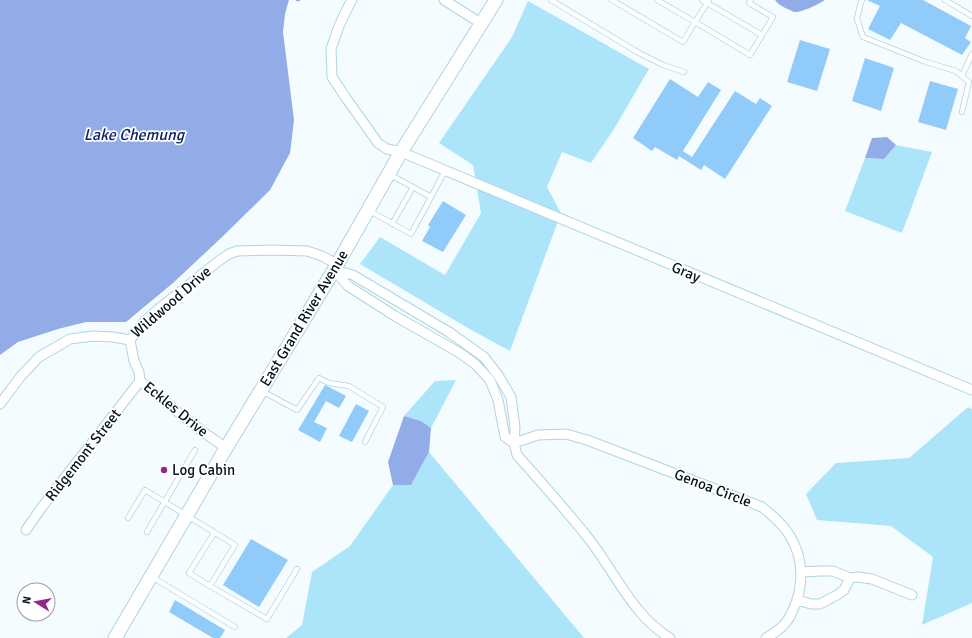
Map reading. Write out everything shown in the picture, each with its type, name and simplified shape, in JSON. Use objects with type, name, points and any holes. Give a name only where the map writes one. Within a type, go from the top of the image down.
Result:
[{"type":"main road","name":"East Grand River Avenue","points":[[115,638],[226,448],[336,267],[401,152],[496,0]]},
{"type":"street","name":"Gray","points":[[352,0],[348,5],[331,49],[332,77],[378,143],[387,149],[401,152],[972,390]]},
{"type":"street","points":[[444,0],[482,24]]},
{"type":"street","name":"Wildwood Drive","points":[[0,404],[21,376],[39,357],[70,339],[93,336],[130,340],[145,321],[161,307],[229,254],[237,251],[307,251],[322,256],[336,267]]},
{"type":"street","points":[[336,267],[354,275],[449,332],[484,357],[498,375],[511,397],[515,428],[514,443],[517,455],[590,540],[641,614],[663,634],[670,638]]},
{"type":"street","points":[[336,267],[348,286],[395,316],[460,353],[474,364],[490,380],[498,400],[505,437],[514,443]]},
{"type":"street","points":[[371,300],[378,289]]},
{"type":"street","points":[[441,343],[449,332]]},
{"type":"street","name":"Eckles Drive","points":[[130,340],[140,381],[199,429],[226,448]]},
{"type":"street","points":[[490,380],[498,375]]},
{"type":"street","name":"Ridgemont Street","points":[[26,530],[42,507],[140,381]]},
{"type":"street","name":"Genoa Circle","points":[[514,443],[538,435],[566,434],[587,440],[762,507],[776,518],[790,535],[798,551],[801,572],[797,600],[787,621],[766,638]]},
{"type":"street","points":[[801,572],[833,571],[850,578],[858,577],[872,579],[912,595]]},
{"type":"street","points":[[797,600],[811,604],[820,604],[844,590],[850,578]]},
{"type":"lane","points":[[551,0],[640,53],[663,65],[684,72]]},
{"type":"lane","points":[[612,0],[683,42],[708,2]]},
{"type":"lane","points":[[657,0],[750,55],[773,16],[748,1]]},
{"type":"lane","points":[[702,0],[708,2],[762,35]]},
{"type":"lane","points":[[862,0],[857,19],[863,37],[926,62],[956,71],[969,82],[962,112]]},
{"type":"lane","points":[[945,0],[972,16]]},
{"type":"lane","points":[[962,76],[972,54]]},
{"type":"lane","points":[[368,210],[411,234],[445,171]]},
{"type":"lane","points":[[389,174],[431,197]]},
{"type":"lane","points":[[392,224],[412,187]]},
{"type":"lane","points":[[261,390],[296,410],[319,378],[329,383],[349,386],[383,407],[365,442]]},
{"type":"lane","points":[[148,532],[195,450]]},
{"type":"lane","points":[[128,518],[145,490],[235,545],[210,586]]},
{"type":"lane","points":[[214,533],[189,573],[267,619],[297,569]]},
{"type":"lane","points":[[151,576],[235,626]]},
{"type":"shaded area","points":[[528,1],[649,69],[614,129],[591,163],[562,152],[547,187],[561,213],[510,351],[473,331],[360,264],[380,237],[445,275],[481,213],[473,165],[439,143],[512,37]]},
{"type":"shaded area","points":[[896,145],[932,152],[902,233],[845,211],[865,158],[884,159]]},
{"type":"shaded area","points":[[456,380],[431,428],[421,421],[404,416],[435,381]]},
{"type":"shaded area","points":[[968,407],[972,409],[972,603],[922,625],[933,557],[891,526],[817,520],[806,494],[836,463],[909,458]]},
{"type":"shaded area","points":[[429,452],[584,638],[286,638],[302,625],[312,572],[350,546],[393,485],[411,485]]},
{"type":"water","name":"Lake Chemung","points":[[0,0],[289,0],[285,14],[283,32],[294,120],[290,153],[270,190],[173,283],[126,322],[86,322],[58,329],[18,342],[0,355]]},
{"type":"water","points":[[775,0],[825,0],[805,10],[794,12],[781,6]]},
{"type":"water","points":[[887,137],[896,145],[884,159],[865,158],[872,138]]},
{"type":"water","points":[[404,416],[421,421],[431,428],[429,452],[411,485],[393,485],[388,462]]},
{"type":"building","points":[[867,0],[923,0],[971,26],[965,38],[971,42],[962,55],[901,23],[890,40],[868,29],[880,6]]},
{"type":"building","points":[[800,40],[830,49],[817,91],[787,82]]},
{"type":"building","points":[[865,58],[894,68],[881,111],[852,101]]},
{"type":"building","points":[[670,79],[698,97],[708,82],[721,90],[683,151],[692,157],[735,91],[756,104],[760,98],[772,106],[725,179],[704,165],[701,170],[679,156],[677,160],[655,147],[652,151],[633,138]]},
{"type":"building","points":[[930,81],[958,89],[946,130],[918,122]]},
{"type":"building","points":[[443,201],[466,215],[443,252],[422,241],[430,227],[428,225]]},
{"type":"building","points":[[325,385],[346,396],[339,408],[326,401],[314,422],[327,428],[320,442],[298,430]]},
{"type":"building","points":[[356,404],[369,411],[352,442],[339,436]]},
{"type":"building","points":[[251,539],[288,560],[259,607],[223,585]]},
{"type":"building","points":[[175,600],[225,630],[220,638],[213,638],[169,612]]},
{"type":"place","name":"Log Cabin","points":[[164,470]]}]
